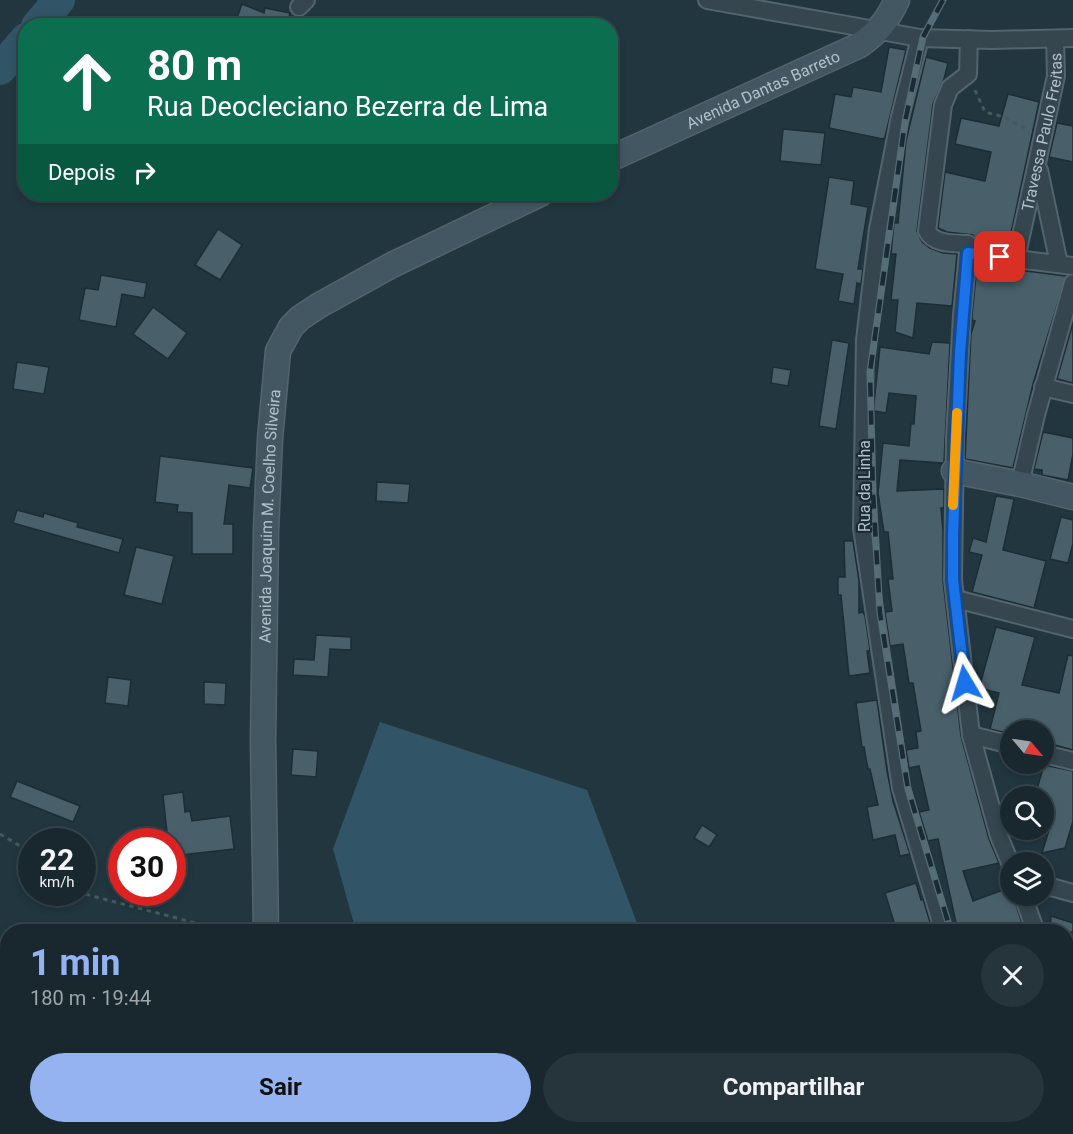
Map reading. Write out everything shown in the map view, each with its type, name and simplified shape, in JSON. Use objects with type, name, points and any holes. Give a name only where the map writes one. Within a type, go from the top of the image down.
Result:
[{"type":"main road","name":"Avenida Dantas Barreto","points":[[618,155],[860,45],[878,31],[897,0]]},
{"type":"main road","name":"Avenida Joaquim M. Coelho Silveira","points":[[266,924],[263,740],[266,531],[270,439],[278,351],[291,327],[318,306],[392,265],[525,201]]},
{"type":"main road","points":[[954,471],[1073,497]]},
{"type":"street","points":[[707,0],[920,38],[1073,38]]},
{"type":"street","name":"Rua da Linha","points":[[920,38],[900,117],[878,229],[865,340],[862,528],[901,788],[942,924]]},
{"type":"street","points":[[969,39],[968,74],[950,88],[943,105],[927,231],[931,238],[943,242],[968,244],[961,324],[954,471],[953,580],[971,735],[999,836],[1006,852]]},
{"type":"street","name":"Travessa Paulo Freitas","points":[[1016,259],[1056,76],[1055,39]]},
{"type":"street","points":[[968,253],[1066,265],[1038,163]]},
{"type":"street","points":[[1020,484],[1043,387],[1073,283]]},
{"type":"street","points":[[1043,387],[1073,394]]},
{"type":"street","points":[[956,599],[1073,629]]},
{"type":"street","points":[[971,735],[1000,742]]},
{"type":"street","points":[[1054,757],[1073,762]]},
{"type":"street","points":[[1054,888],[1073,893]]},
{"type":"street","points":[[1027,906],[1033,924]]},
{"type":"path","points":[[968,74],[985,112],[1014,122],[1041,140]]},
{"type":"path","points":[[0,834],[18,845]]},
{"type":"path","points":[[96,897],[199,924]]},
{"type":"water","points":[[380,722],[587,790],[637,924],[354,924],[333,849]]},
{"type":"building","points":[[242,4],[264,13],[265,8],[290,13],[289,18],[237,18]]},
{"type":"building","points":[[889,47],[906,50],[885,137],[883,139],[829,128],[835,94],[851,97],[853,87],[881,92]]},
{"type":"building","points":[[926,57],[948,63],[933,104],[917,231],[922,242],[930,248],[943,253],[957,254],[952,306],[917,303],[913,338],[895,332],[898,300],[891,300],[896,254],[891,254],[894,223],[898,223],[906,141]]},
{"type":"building","points":[[1008,94],[1039,102],[1008,247],[978,244],[973,235],[947,232],[938,228],[945,172],[985,181],[991,152],[955,144],[961,118],[999,126]]},
{"type":"building","points":[[1057,123],[1073,126],[1073,162],[1049,157]]},
{"type":"building","points":[[783,129],[825,133],[821,165],[780,161]]},
{"type":"building","points":[[829,177],[854,181],[851,204],[868,207],[858,269],[863,269],[861,284],[857,283],[854,304],[838,301],[843,274],[815,269]]},
{"type":"building","points":[[218,229],[242,245],[220,280],[195,265]]},
{"type":"building","points":[[977,265],[1066,276],[1033,384],[1013,468],[965,459],[971,334],[975,321],[972,320],[972,316]]},
{"type":"building","points":[[101,275],[147,283],[144,298],[122,294],[116,327],[79,320],[85,288],[98,290]]},
{"type":"building","points":[[153,307],[187,333],[168,359],[133,334]]},
{"type":"building","points":[[1073,323],[1073,383],[1057,379]]},
{"type":"building","points":[[832,340],[849,343],[836,429],[819,426]]},
{"type":"building","points":[[932,342],[950,343],[944,461],[943,463],[900,460],[897,491],[944,489],[944,508],[941,508],[943,581],[961,736],[989,839],[999,863],[963,871],[973,901],[1000,891],[1000,906],[1016,906],[1022,924],[956,924],[938,839],[928,841],[919,812],[929,810],[919,766],[909,768],[906,750],[918,748],[916,732],[921,731],[913,683],[909,683],[903,644],[890,646],[885,612],[892,611],[888,579],[893,579],[888,532],[884,532],[878,493],[883,443],[909,446],[911,424],[914,424],[916,396],[889,393],[886,413],[874,411],[880,347],[929,354]]},
{"type":"building","points":[[17,362],[49,367],[44,394],[13,389]]},
{"type":"building","points":[[773,367],[791,370],[788,386],[771,383]]},
{"type":"building","points":[[1043,432],[1073,438],[1073,454],[1068,480],[1042,475],[1042,470],[1034,469]]},
{"type":"building","points":[[160,456],[253,468],[250,488],[229,485],[224,524],[233,524],[233,554],[192,554],[192,513],[177,512],[178,505],[155,502]]},
{"type":"building","points":[[377,482],[410,484],[408,503],[376,501]]},
{"type":"building","points":[[996,496],[1014,499],[1003,550],[1046,561],[1034,608],[972,592],[982,555],[969,552],[973,538],[986,542]]},
{"type":"building","points":[[17,510],[43,517],[44,513],[78,523],[77,527],[123,539],[119,553],[13,523]]},
{"type":"building","points":[[1061,517],[1073,520],[1073,543],[1068,563],[1050,559]]},
{"type":"building","points":[[844,541],[853,541],[859,581],[859,613],[863,612],[865,616],[870,650],[867,651],[870,673],[849,676],[841,595],[838,595],[838,577],[845,577]]},
{"type":"building","points":[[136,547],[174,556],[162,604],[124,595]]},
{"type":"building","points":[[996,627],[1035,637],[1022,685],[1059,693],[1068,655],[1073,656],[1073,750],[1054,745],[1054,720],[1000,720],[1000,731],[990,729],[999,693],[979,688]]},
{"type":"building","points":[[316,635],[351,637],[351,650],[330,649],[328,677],[293,675],[294,659],[314,660]]},
{"type":"building","points":[[108,677],[131,680],[128,706],[105,703]]},
{"type":"building","points":[[204,682],[226,683],[225,705],[204,704]]},
{"type":"building","points":[[877,700],[893,801],[910,854],[900,856],[895,835],[873,840],[867,807],[878,805],[864,747],[862,747],[856,703]]},
{"type":"building","points":[[293,749],[318,751],[316,777],[291,775]]},
{"type":"building","points":[[1054,767],[1073,771],[1073,821],[1065,848],[1042,852],[1046,840],[1054,840],[1054,786],[1038,786],[1041,774],[1054,774]]},
{"type":"building","points":[[17,781],[80,806],[73,822],[10,797]]},
{"type":"building","points":[[183,792],[185,812],[190,811],[192,821],[230,816],[234,849],[186,854],[186,828],[167,828],[163,795]]},
{"type":"building","points":[[702,825],[717,835],[709,847],[694,838]]},
{"type":"building","points":[[916,883],[931,924],[895,924],[885,893]]},
{"type":"building","points":[[1051,916],[1073,923],[1073,924],[1050,924]]},
{"type":"waterway","points":[[44,18],[59,0]]},
{"type":"waterway","points":[[0,69],[18,48]]},
{"type":"railway","points":[[943,0],[923,37],[905,122],[870,372],[873,493],[880,613],[908,789],[949,924]]},
{"type":"slow traffic","points":[[953,505],[957,413]]},
{"type":"route","points":[[965,683],[953,580],[956,438],[963,298],[968,253],[1000,257]]}]
